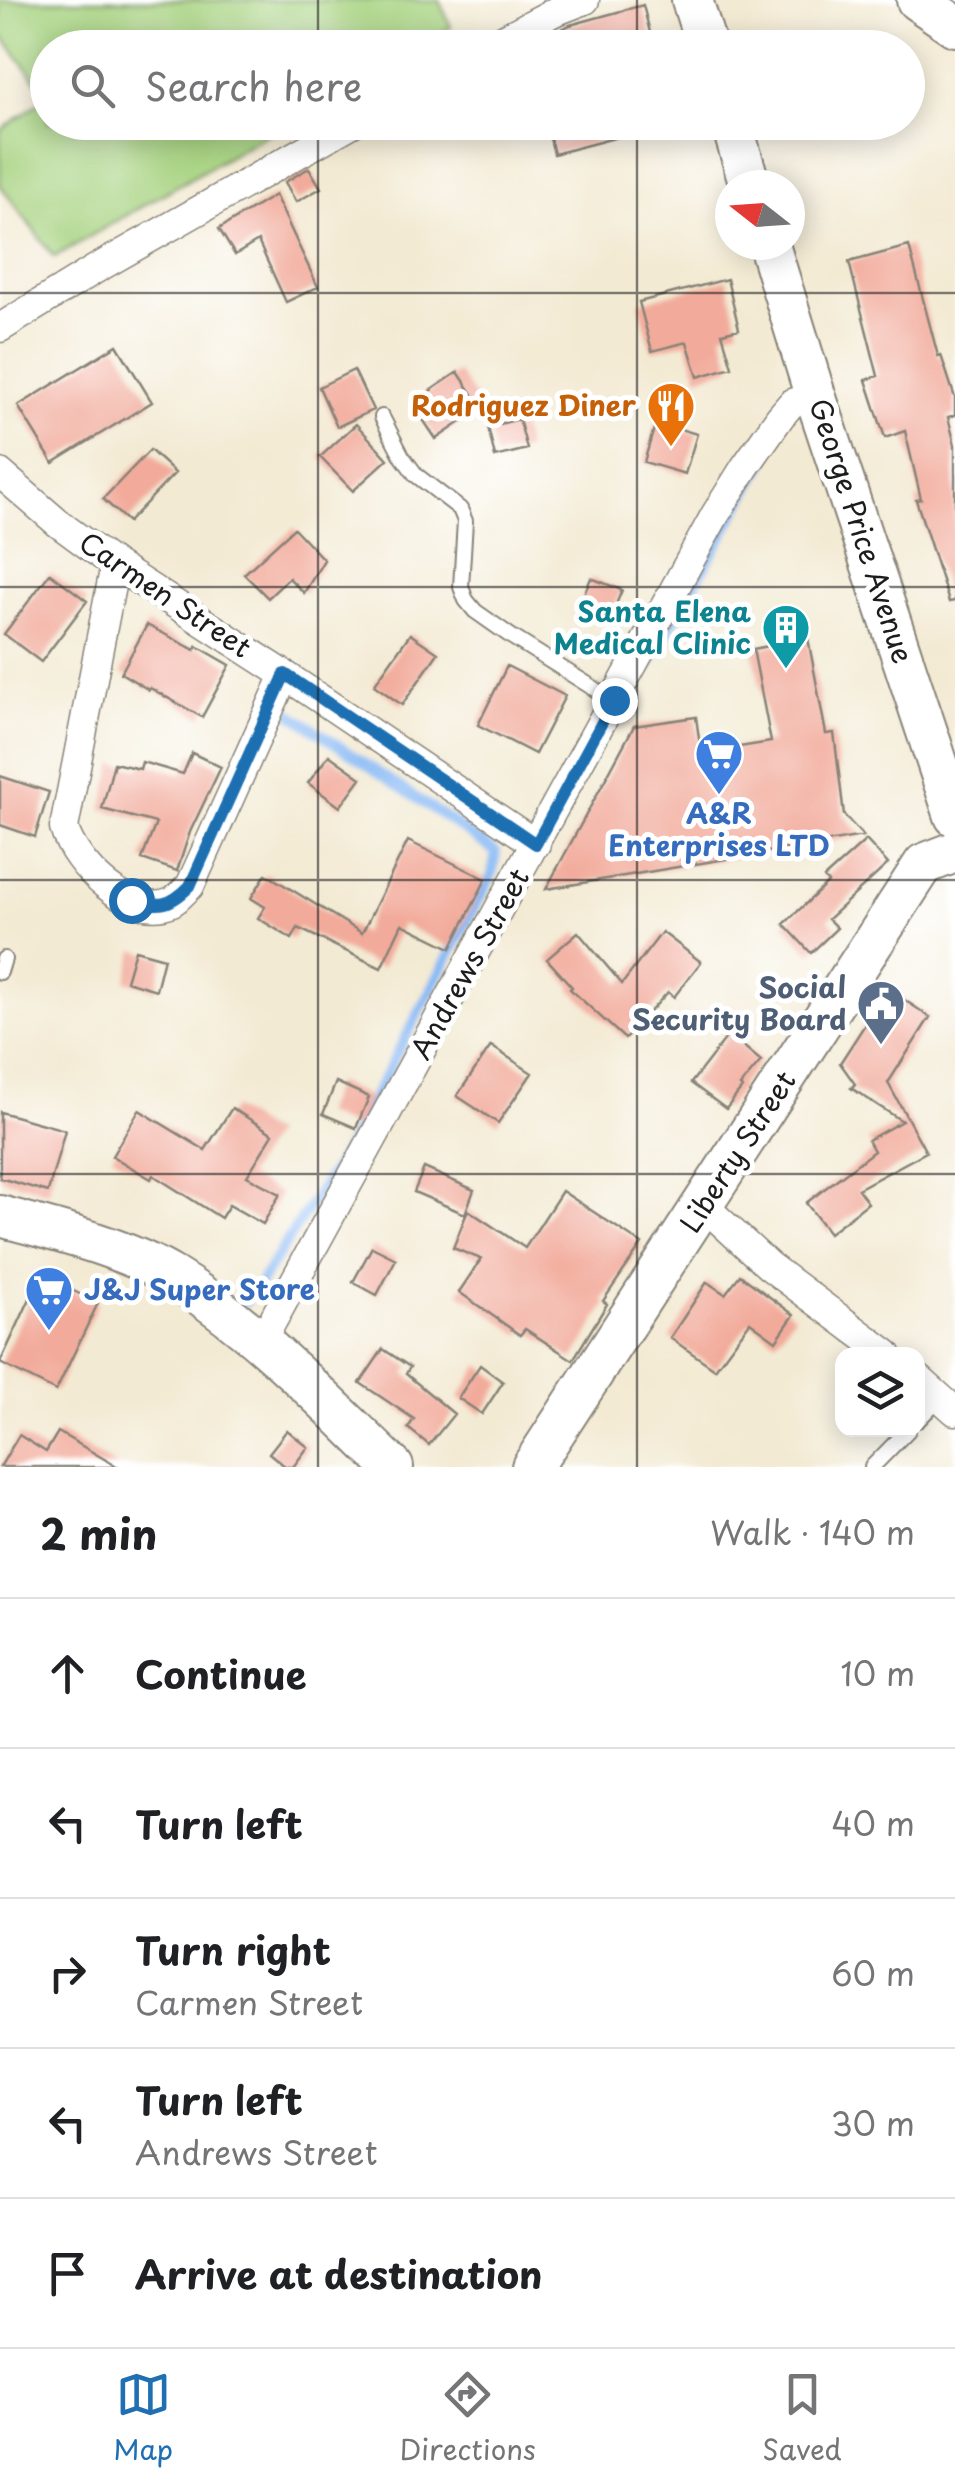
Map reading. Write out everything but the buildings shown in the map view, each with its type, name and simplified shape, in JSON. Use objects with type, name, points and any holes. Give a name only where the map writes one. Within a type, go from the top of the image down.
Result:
[{"type":"main road","points":[[692,0],[701,30]]},
{"type":"main road","points":[[917,0],[955,26]]},
{"type":"main road","points":[[736,140],[745,170]]},
{"type":"main road","name":"George Price Avenue","points":[[774,260],[955,816]]},
{"type":"main road","name":"Liberty Street","points":[[532,1467],[924,864],[955,852]]},
{"type":"main road","points":[[0,1216],[62,1233],[170,1276],[261,1342],[393,1467]]},
{"type":"street","points":[[520,30],[585,0]]},
{"type":"street","points":[[0,328],[322,140]]},
{"type":"street","name":"Andrews Street","points":[[261,1342],[715,515],[768,432],[792,403],[815,395]]},
{"type":"street","name":"Carmen Street","points":[[0,473],[115,565],[285,674],[536,844]]},
{"type":"street","points":[[115,565],[64,828],[68,842],[82,862],[106,886],[131,900],[156,906],[174,902],[190,886],[285,674]]},
{"type":"street","points":[[703,1205],[769,1266],[878,1347]]},
{"type":"street","points":[[925,1384],[948,1404]]},
{"type":"lane","points":[[382,416],[416,475],[460,509],[466,520],[462,587],[474,611],[614,700]]},
{"type":"lane","points":[[925,1416],[948,1404]]},
{"type":"lane","points":[[872,1467],[901,1437]]},
{"type":"green space","points":[[0,0],[439,0],[451,27],[30,30],[30,73],[0,33]]},
{"type":"green space","points":[[30,109],[30,140],[257,140],[54,257],[0,185],[0,131]]},
{"type":"waterway","points":[[637,685],[765,461]]},
{"type":"waterway","points":[[234,1306],[247,1300],[262,1280],[345,1151],[492,875],[496,852],[277,704]]},
{"type":"place","name":"Rodriguez Diner","points":[[671,448]]},
{"type":"place","name":"Santa Elena Medical Clinic","points":[[786,670]]},
{"type":"place","name":"A&R Enterprises LTD","points":[[719,796]]},
{"type":"place","name":"Social Security Board","points":[[881,1046]]},
{"type":"place","name":"J&J Super Store","points":[[49,1332]]},
{"type":"route","points":[[131,900],[156,906],[174,902],[190,886],[285,674],[536,844],[614,700]]}]
